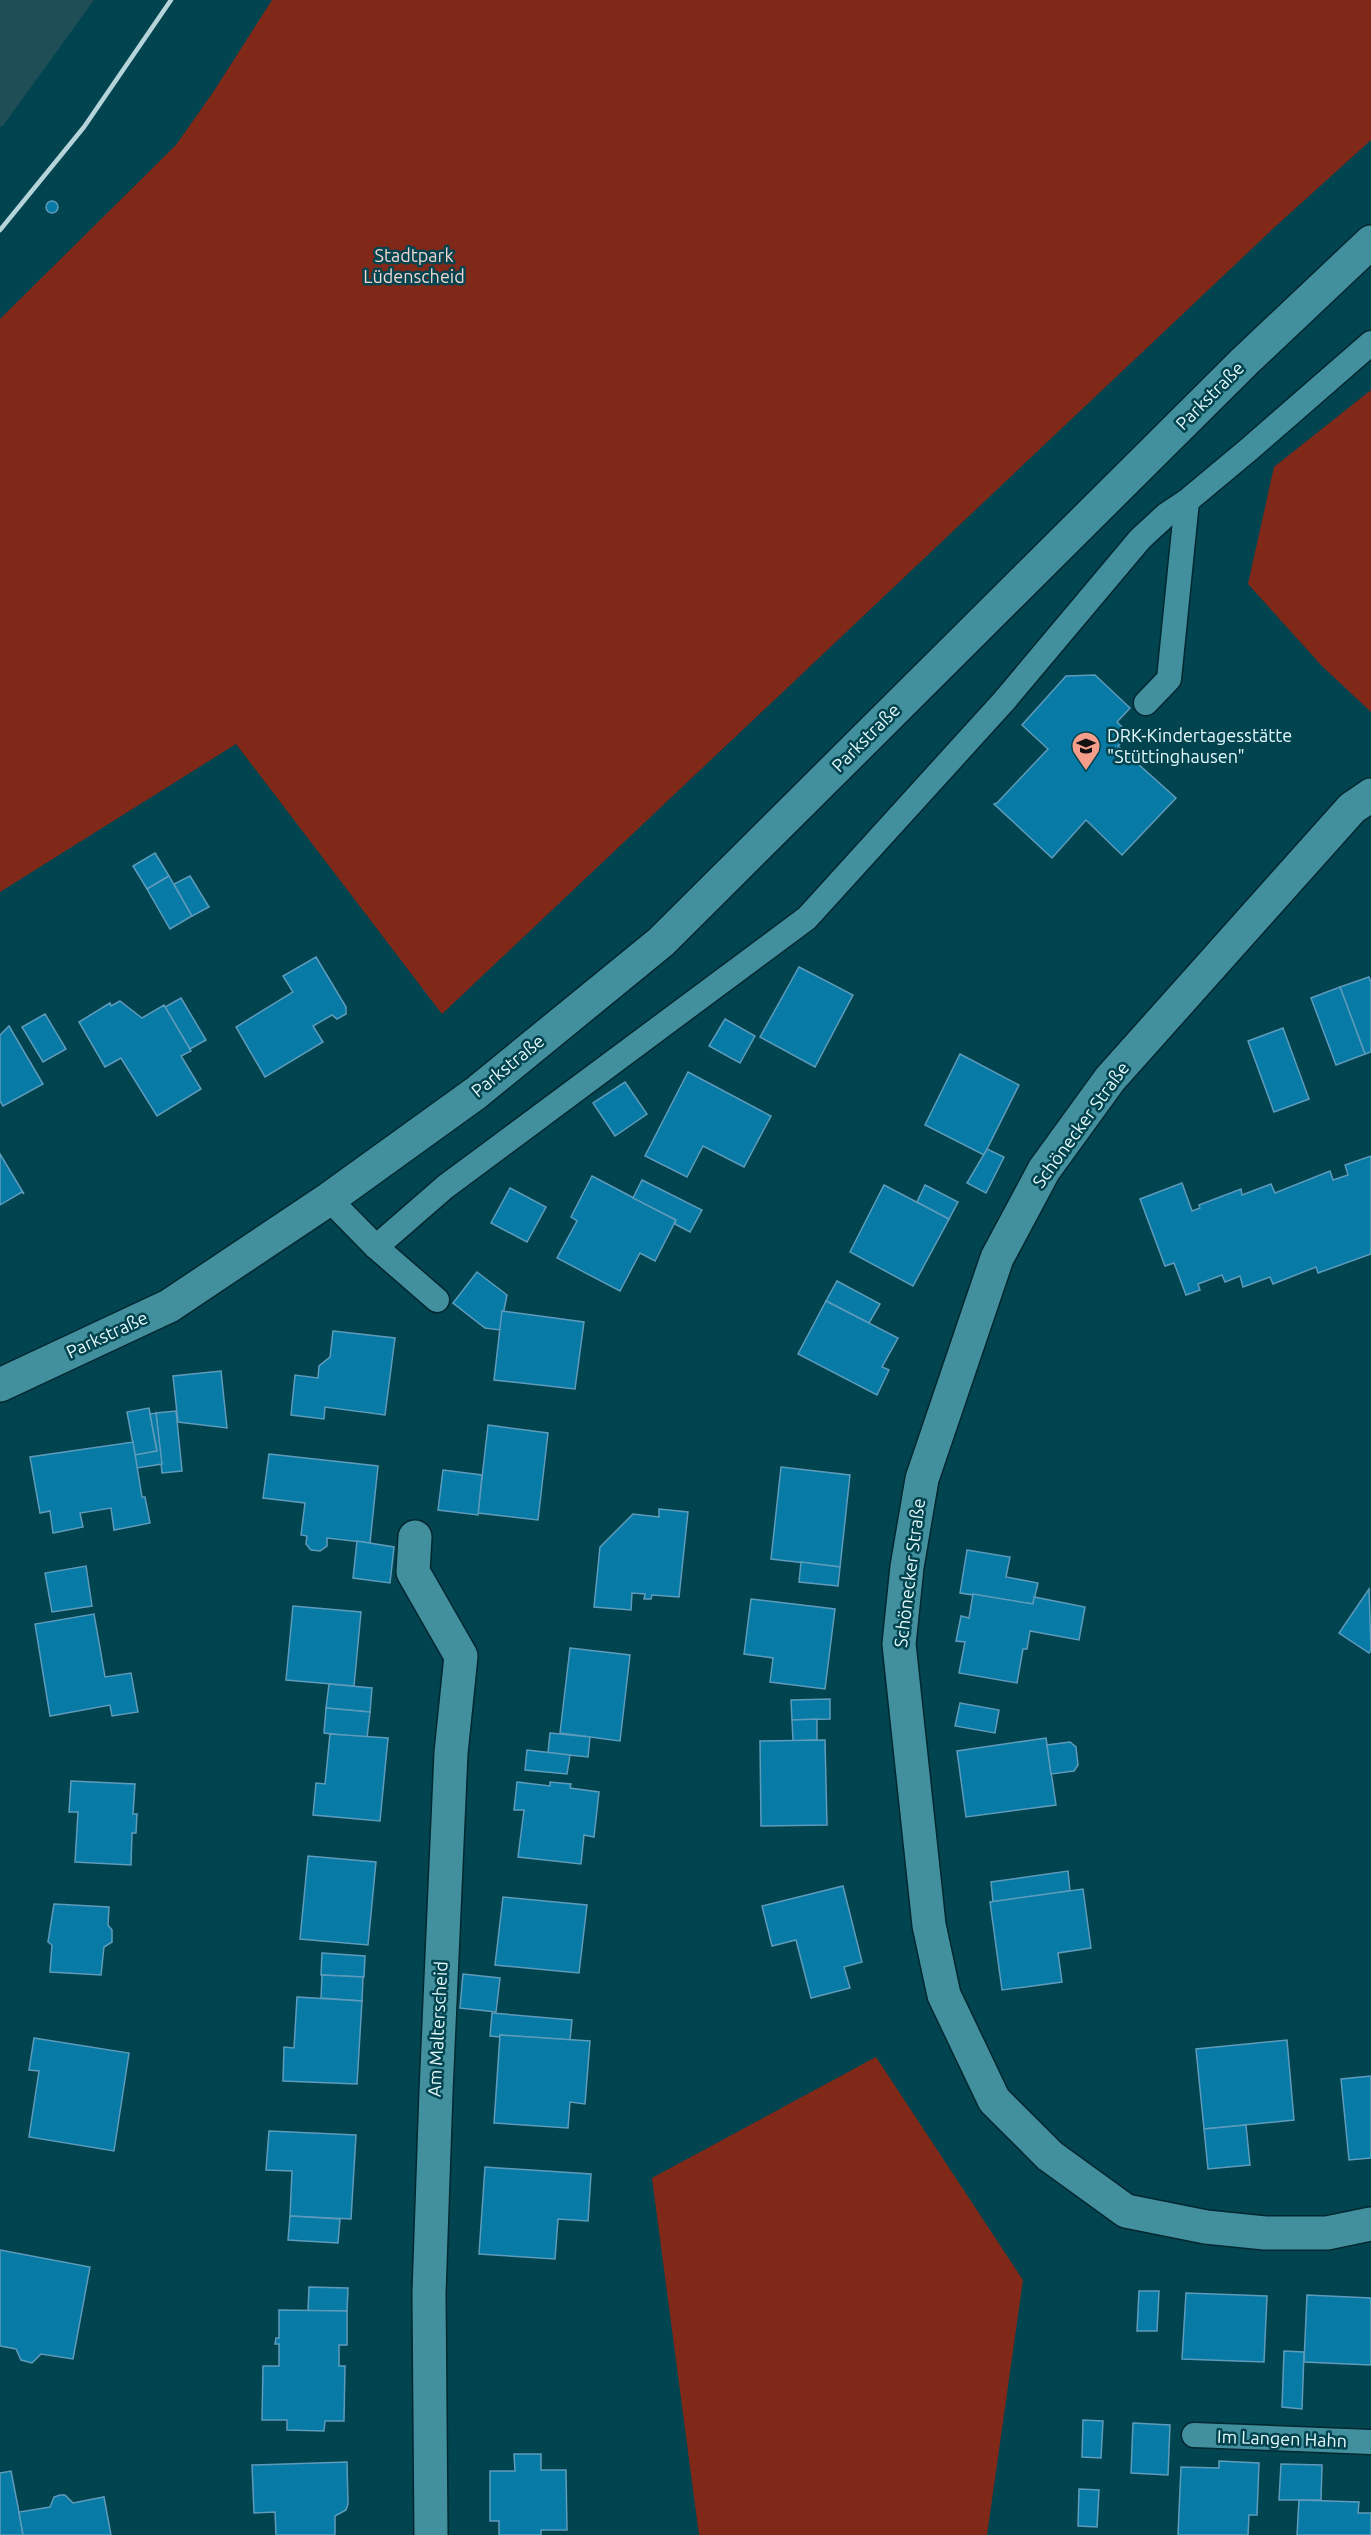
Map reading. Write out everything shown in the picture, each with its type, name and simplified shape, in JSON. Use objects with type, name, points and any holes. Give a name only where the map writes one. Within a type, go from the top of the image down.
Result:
[{"type":"street","name":"Parkstraße","points":[[0,1385],[169,1306],[329,1199],[476,1093],[662,942],[1244,362],[1371,242]]},
{"type":"street","name":"Schönecker Straße","points":[[1371,795],[1352,808],[1110,1079],[1044,1170],[997,1258],[922,1479],[907,1567],[899,1644],[929,1925],[944,1995],[994,2100],[1050,2156],[1126,2211],[1206,2227],[1266,2233],[1327,2233],[1371,2224]]},
{"type":"street","name":"Am Malterscheid","points":[[415,1538],[412,1572],[461,1656],[451,1753],[435,2092],[429,2293],[431,2535]]},
{"type":"lane","points":[[376,1247],[445,1187],[807,918],[1004,700],[1140,539],[1371,343]]},
{"type":"lane","points":[[1146,703],[1169,679],[1187,501]]},
{"type":"lane","points":[[329,1199],[376,1247],[437,1300]]},
{"type":"lane","name":"Im Langen Hahn","points":[[1194,2435],[1371,2442]]},
{"type":"shaded area","points":[[0,0],[94,0],[2,127],[0,126]]},
{"type":"green space","name":"Stadtpark Lüdenscheid","points":[[272,0],[1371,0],[1371,140],[1277,225],[442,1014],[236,744],[0,892],[0,319],[176,145],[214,91]]},
{"type":"green space","points":[[1371,390],[1371,712],[1322,666],[1248,584],[1274,467]]},
{"type":"green space","points":[[876,2057],[1023,2280],[987,2535],[699,2535],[652,2178]]},
{"type":"building","points":[[54,201],[58,207],[54,213],[50,213],[46,205]]},
{"type":"building","name":"DRK-Kindertagesstätte \"Stüttinghausen\"","points":[[1095,675],[1130,708],[1117,722],[1130,735],[1118,746],[1176,798],[1122,855],[1086,820],[1052,858],[994,804],[1048,749],[1022,725],[1066,676]]},
{"type":"building","points":[[155,853],[169,876],[147,889],[133,866]]},
{"type":"building","points":[[169,876],[192,916],[170,929],[147,889]]},
{"type":"building","points":[[190,876],[209,907],[192,916],[174,884]]},
{"type":"building","points":[[316,957],[346,1007],[346,1014],[337,1019],[332,1015],[313,1026],[323,1042],[265,1077],[236,1027],[293,992],[283,976]]},
{"type":"building","points":[[799,967],[853,995],[815,1067],[760,1037]]},
{"type":"building","points":[[1369,977],[1371,982],[1371,1052],[1365,1054],[1340,987]]},
{"type":"building","points":[[1340,987],[1365,1054],[1336,1065],[1311,998]]},
{"type":"building","points":[[181,998],[206,1040],[190,1049],[165,1007]]},
{"type":"building","points":[[120,1001],[142,1018],[164,1005],[191,1051],[181,1056],[201,1089],[157,1116],[121,1058],[105,1067],[79,1022],[110,1003],[111,1006]]},
{"type":"building","points":[[45,1014],[66,1049],[43,1062],[22,1027]]},
{"type":"building","points":[[725,1019],[755,1036],[740,1063],[709,1046]]},
{"type":"building","points":[[9,1026],[43,1084],[3,1106],[0,1101],[0,1035]]},
{"type":"building","points":[[1283,1028],[1309,1099],[1274,1112],[1248,1041]]},
{"type":"building","points":[[960,1054],[1019,1085],[984,1155],[925,1125]]},
{"type":"building","points":[[688,1072],[771,1116],[744,1167],[703,1146],[687,1177],[645,1156]]},
{"type":"building","points":[[625,1082],[647,1114],[615,1136],[593,1103]]},
{"type":"building","points":[[987,1149],[1004,1157],[986,1193],[967,1183]]},
{"type":"building","points":[[0,1154],[24,1194],[22,1192],[0,1205]]},
{"type":"building","points":[[1371,1156],[1371,1254],[1318,1273],[1316,1267],[1273,1284],[1270,1277],[1243,1287],[1240,1276],[1225,1282],[1222,1275],[1198,1284],[1200,1290],[1186,1295],[1174,1263],[1165,1266],[1140,1199],[1182,1183],[1192,1211],[1200,1208],[1199,1205],[1241,1189],[1242,1195],[1271,1184],[1275,1193],[1330,1171],[1333,1180],[1348,1175],[1345,1165]]},
{"type":"building","points":[[592,1176],[676,1220],[655,1261],[640,1253],[620,1291],[557,1258],[577,1221],[571,1217]]},
{"type":"building","points":[[642,1180],[702,1210],[690,1232],[675,1224],[676,1220],[633,1198]]},
{"type":"building","points":[[884,1185],[949,1219],[913,1286],[850,1252]]},
{"type":"building","points":[[925,1185],[958,1202],[949,1219],[917,1202]]},
{"type":"building","points":[[510,1188],[546,1207],[527,1242],[491,1223]]},
{"type":"building","points":[[477,1272],[507,1295],[500,1330],[485,1328],[453,1303]]},
{"type":"building","points":[[837,1281],[880,1304],[869,1323],[826,1301]]},
{"type":"building","points":[[826,1301],[898,1338],[882,1367],[889,1370],[877,1395],[798,1354]]},
{"type":"building","points":[[502,1311],[584,1322],[575,1389],[494,1380]]},
{"type":"building","points":[[333,1331],[395,1338],[385,1415],[325,1407],[324,1419],[291,1415],[295,1375],[318,1378],[319,1366],[330,1357]]},
{"type":"building","points":[[221,1371],[227,1428],[178,1422],[173,1376]]},
{"type":"building","points":[[149,1408],[157,1451],[135,1455],[127,1412]]},
{"type":"building","points":[[176,1411],[182,1471],[162,1473],[156,1413]]},
{"type":"building","points":[[156,1413],[162,1464],[137,1468],[135,1455],[157,1451],[150,1414]]},
{"type":"building","points":[[488,1425],[548,1433],[538,1520],[478,1513]]},
{"type":"building","points":[[133,1442],[142,1497],[145,1497],[150,1523],[114,1530],[111,1508],[80,1513],[83,1527],[53,1533],[50,1511],[40,1513],[30,1457]]},
{"type":"building","points":[[269,1454],[378,1466],[370,1543],[327,1538],[327,1546],[320,1551],[311,1550],[306,1544],[307,1536],[301,1535],[305,1503],[263,1498]]},
{"type":"building","points":[[781,1467],[850,1475],[840,1567],[771,1559]]},
{"type":"building","points":[[443,1470],[482,1475],[478,1515],[438,1510]]},
{"type":"building","points":[[659,1509],[688,1512],[679,1597],[652,1595],[651,1599],[644,1599],[645,1594],[632,1593],[631,1610],[594,1607],[600,1547],[633,1514],[659,1517]]},
{"type":"building","points":[[357,1541],[394,1547],[390,1583],[353,1578]]},
{"type":"building","points":[[967,1550],[1010,1557],[1006,1577],[1038,1583],[1033,1604],[960,1593]]},
{"type":"building","points":[[801,1562],[840,1567],[838,1586],[799,1582]]},
{"type":"building","points":[[86,1566],[92,1606],[52,1612],[45,1573]]},
{"type":"building","points":[[1369,1589],[1371,1650],[1369,1653],[1339,1633]]},
{"type":"building","points":[[973,1594],[1033,1604],[1034,1597],[1085,1607],[1079,1640],[1030,1631],[1027,1649],[1023,1649],[1017,1683],[959,1673],[965,1642],[956,1641],[961,1616],[969,1618]]},
{"type":"building","points":[[751,1599],[835,1609],[825,1689],[770,1682],[773,1658],[744,1654]]},
{"type":"building","points":[[293,1606],[361,1612],[354,1686],[286,1680]]},
{"type":"building","points":[[94,1614],[105,1677],[131,1673],[138,1712],[112,1716],[110,1705],[50,1716],[35,1624]]},
{"type":"building","points":[[570,1648],[630,1655],[620,1741],[560,1733]]},
{"type":"building","points":[[329,1684],[372,1688],[370,1712],[326,1708]]},
{"type":"building","points":[[830,1699],[830,1719],[792,1720],[791,1700]]},
{"type":"building","points":[[960,1703],[999,1710],[995,1733],[955,1726]]},
{"type":"building","points":[[326,1708],[370,1712],[367,1738],[324,1733]]},
{"type":"building","points":[[817,1719],[817,1740],[793,1741],[792,1720]]},
{"type":"building","points":[[550,1733],[590,1737],[588,1757],[548,1753]]},
{"type":"building","points":[[330,1734],[388,1738],[380,1821],[313,1815],[316,1783],[325,1784]]},
{"type":"building","points":[[1046,1738],[1056,1805],[966,1817],[957,1751]]},
{"type":"building","points":[[825,1740],[827,1825],[761,1826],[760,1741]]},
{"type":"building","points":[[1070,1742],[1076,1747],[1078,1765],[1074,1771],[1051,1774],[1047,1745]]},
{"type":"building","points":[[527,1750],[570,1755],[567,1774],[525,1770]]},
{"type":"building","points":[[71,1781],[135,1784],[133,1814],[137,1814],[136,1833],[132,1833],[131,1865],[75,1862],[78,1812],[69,1812]]},
{"type":"building","points":[[517,1782],[550,1786],[550,1782],[571,1784],[570,1788],[599,1792],[594,1837],[584,1835],[581,1864],[518,1857],[524,1810],[514,1810]]},
{"type":"building","points":[[308,1856],[376,1862],[368,1945],[300,1939]]},
{"type":"building","points":[[1068,1871],[1070,1891],[993,1902],[991,1882]]},
{"type":"building","points":[[843,1886],[862,1962],[844,1967],[850,1988],[811,1998],[796,1940],[772,1946],[762,1906]]},
{"type":"building","points":[[1083,1889],[1091,1948],[1058,1953],[1062,1982],[1002,1990],[990,1902]]},
{"type":"building","points":[[503,1897],[587,1905],[579,1973],[495,1965]]},
{"type":"building","points":[[54,1904],[109,1907],[108,1925],[112,1930],[112,1942],[104,1947],[101,1975],[50,1972],[52,1945],[48,1942]]},
{"type":"building","points":[[322,1953],[365,1956],[364,1977],[321,1975]]},
{"type":"building","points":[[463,1974],[500,1978],[496,2012],[460,2008]]},
{"type":"building","points":[[322,1975],[363,1977],[362,2001],[321,1998]]},
{"type":"building","points":[[297,1997],[362,2001],[357,2084],[283,2081],[284,2047],[294,2048]]},
{"type":"building","points":[[492,2013],[572,2020],[570,2040],[490,2036]]},
{"type":"building","points":[[500,2035],[590,2041],[585,2104],[570,2102],[568,2128],[494,2123]]},
{"type":"building","points":[[34,2038],[129,2053],[114,2151],[29,2137],[39,2071],[29,2070]]},
{"type":"building","points":[[1287,2040],[1294,2120],[1204,2129],[1196,2049]]},
{"type":"building","points":[[1371,2076],[1371,2158],[1349,2160],[1341,2079]]},
{"type":"building","points":[[1246,2125],[1250,2165],[1208,2169],[1204,2129]]},
{"type":"building","points":[[269,2131],[356,2135],[351,2219],[290,2216],[292,2171],[266,2170]]},
{"type":"building","points":[[485,2167],[591,2174],[588,2221],[558,2219],[555,2259],[479,2254]]},
{"type":"building","points":[[290,2216],[340,2219],[338,2243],[288,2240]]},
{"type":"building","points":[[0,2250],[90,2267],[73,2359],[41,2354],[32,2363],[21,2360],[16,2349],[0,2346]]},
{"type":"building","points":[[309,2287],[348,2288],[347,2311],[308,2311]]},
{"type":"building","points":[[1139,2291],[1159,2291],[1157,2331],[1137,2331]]},
{"type":"building","points":[[1186,2293],[1267,2296],[1264,2362],[1182,2359]]},
{"type":"building","points":[[1307,2295],[1371,2298],[1371,2365],[1304,2362]]},
{"type":"building","points":[[279,2310],[347,2311],[347,2345],[339,2345],[339,2366],[345,2366],[344,2421],[325,2421],[324,2431],[287,2430],[287,2420],[262,2420],[263,2366],[279,2366],[279,2344],[275,2344],[276,2338],[279,2338]]},
{"type":"building","points":[[1284,2351],[1304,2352],[1302,2409],[1282,2407]]},
{"type":"building","points":[[1083,2420],[1103,2421],[1101,2458],[1082,2457]]},
{"type":"building","points":[[1133,2423],[1170,2425],[1168,2475],[1131,2473]]},
{"type":"building","points":[[514,2454],[541,2454],[541,2470],[566,2470],[567,2530],[541,2530],[541,2535],[499,2535],[499,2521],[490,2521],[490,2471],[515,2471]]},
{"type":"building","points":[[1219,2461],[1259,2463],[1257,2515],[1249,2515],[1248,2535],[1178,2535],[1181,2467],[1219,2468]]},
{"type":"building","points":[[347,2462],[348,2504],[346,2510],[335,2516],[335,2535],[276,2535],[275,2512],[254,2513],[252,2465]]},
{"type":"building","points":[[1281,2464],[1322,2465],[1321,2500],[1279,2500]]},
{"type":"building","points":[[11,2471],[23,2535],[0,2535],[0,2473]]},
{"type":"building","points":[[1079,2489],[1099,2490],[1097,2527],[1078,2526]]},
{"type":"building","points":[[65,2495],[73,2503],[104,2497],[111,2535],[23,2535],[19,2512],[50,2507],[54,2497]]},
{"type":"building","points":[[1299,2500],[1359,2502],[1358,2513],[1371,2513],[1371,2535],[1297,2535]]},
{"type":"railway","points":[[0,230],[84,127],[171,0]]},
{"type":"place","name":"DRK-Kindertagesstätte \"Stüttinghausen\"","points":[[1086,772]]}]
